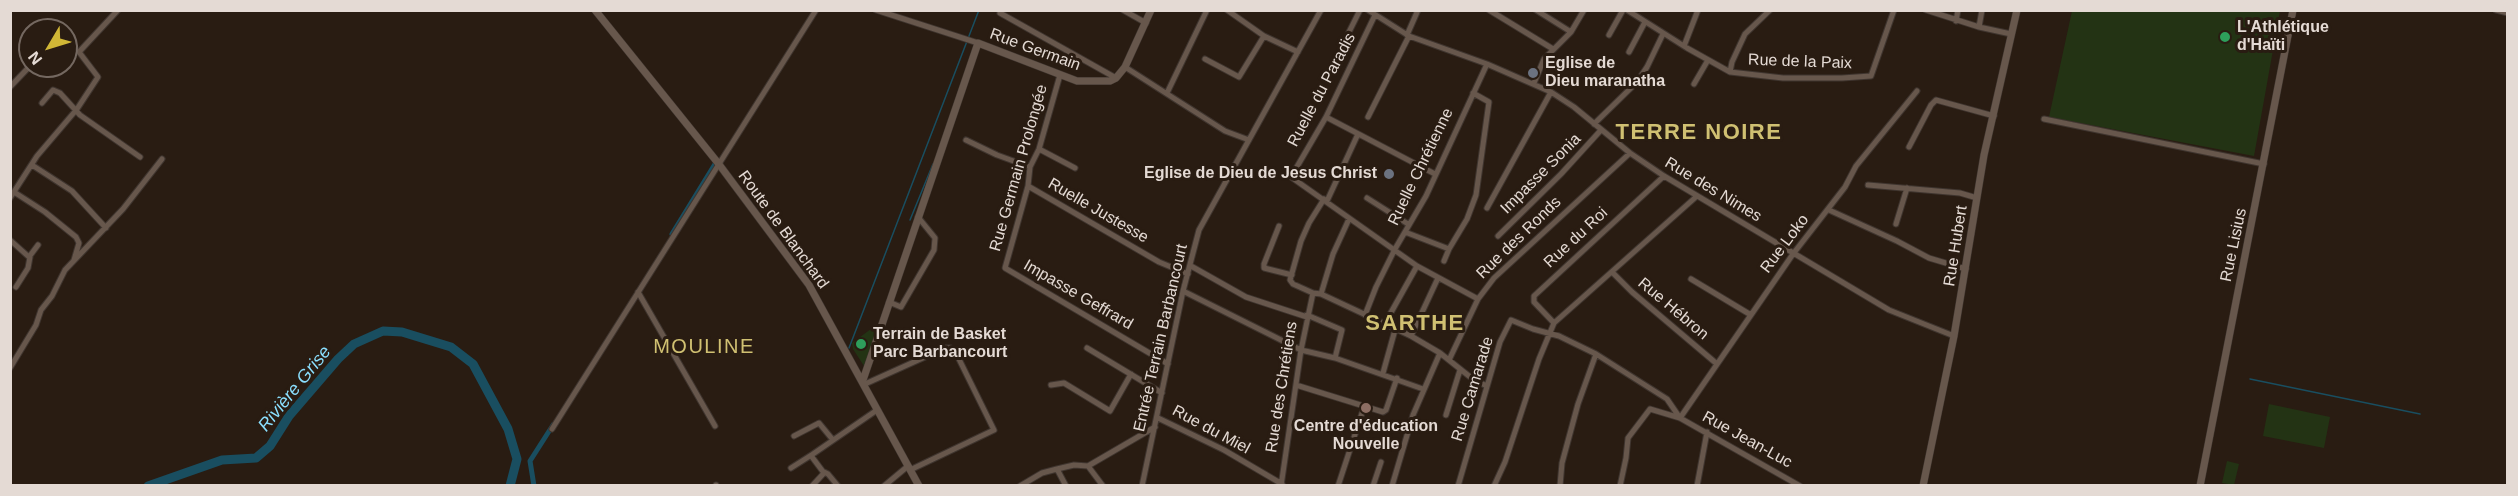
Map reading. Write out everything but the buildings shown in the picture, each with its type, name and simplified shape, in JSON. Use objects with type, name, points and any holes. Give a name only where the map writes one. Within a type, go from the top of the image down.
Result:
[{"type":"street","points":[[74,262],[79,243],[76,237],[45,212],[12,195],[32,165],[77,110],[98,77],[79,52],[118,10]]},
{"type":"street","name":"Route de Blanchard","points":[[595,10],[718,163],[809,285],[919,486]]},
{"type":"street","points":[[552,429],[718,163],[781,69],[816,10]]},
{"type":"street","points":[[864,382],[976,43],[876,10]]},
{"type":"street","points":[[1123,10],[1146,23]]},
{"type":"street","points":[[1000,13],[1116,78],[1125,67],[1151,10]]},
{"type":"street","points":[[1167,93],[1207,10]]},
{"type":"street","points":[[1227,10],[1264,36],[1298,52]]},
{"type":"street","name":"Entrée Terrain Barbancourt","points":[[1142,486],[1183,291],[1199,230],[1321,10]]},
{"type":"street","points":[[1343,44],[1360,10]]},
{"type":"street","name":"Rue des Nimes","points":[[1368,10],[1408,35],[1487,64],[1551,92],[1630,153],[1697,196],[1889,310],[1954,336]]},
{"type":"street","points":[[1368,117],[1418,10]]},
{"type":"street","points":[[1490,10],[1553,49]]},
{"type":"street","points":[[1536,10],[1571,32]]},
{"type":"street","points":[[1534,83],[1544,59],[1571,32],[1584,10]]},
{"type":"street","points":[[1609,35],[1625,10],[1730,72],[1744,34],[1770,10]]},
{"type":"street","points":[[1629,52],[1643,20],[1644,10]]},
{"type":"street","points":[[1684,46],[1698,10]]},
{"type":"street","name":"Rue de la Paix","points":[[1730,72],[1783,78],[1871,76],[1894,10]]},
{"type":"street","points":[[1926,10],[1956,21],[2012,34]]},
{"type":"street","points":[[1956,21],[1959,10]]},
{"type":"street","points":[[1979,27],[1982,10]]},
{"type":"street","name":"Rue Hubert","points":[[1923,486],[1954,336],[1977,198],[2017,10]]},
{"type":"street","name":"Rue Lisius","points":[[2200,486],[2293,10]]},
{"type":"street","points":[[2496,10],[2508,13]]},
{"type":"street","name":"Ruelle du Paradis","points":[[1326,200],[1291,177],[1326,117],[1375,15]]},
{"type":"street","points":[[1594,124],[1637,82],[1663,34]]},
{"type":"street","points":[[1205,59],[1239,77],[1264,36]]},
{"type":"street","name":"Rue Germain","points":[[976,43],[1077,81],[1110,81],[1116,78]]},
{"type":"street","points":[[1694,84],[1707,60]]},
{"type":"street","name":"Ruelle Chrétienne","points":[[1365,315],[1395,249],[1426,195],[1487,64]]},
{"type":"street","points":[[1125,67],[1225,130],[1249,140]]},
{"type":"street","name":"Rue Germain Prolongée","points":[[1005,268],[1028,186],[1030,167],[1039,149],[1060,75]]},
{"type":"street","points":[[42,103],[53,90],[60,93],[81,115],[140,157]]},
{"type":"street","name":"Rue Loko","points":[[1680,418],[1793,254],[1829,210],[1856,166],[1917,91]]},
{"type":"street","points":[[1487,208],[1551,92]]},
{"type":"street","points":[[1444,261],[1467,219],[1476,195],[1479,178],[1489,102],[1473,93]]},
{"type":"street","points":[[1910,147],[1931,105],[1936,100],[1994,116]]},
{"type":"street","points":[[1326,117],[1436,174]]},
{"type":"street","points":[[2044,119],[2264,164]]},
{"type":"street","name":"Impasse Sonia","points":[[1498,236],[1561,174],[1601,130]]},
{"type":"street","points":[[1358,134],[1326,200],[1309,223],[1301,241],[1290,280],[1293,284],[1312,293],[1321,294],[1411,336],[1487,386]]},
{"type":"street","points":[[966,140],[1030,167]]},
{"type":"street","points":[[1039,149],[1075,168]]},
{"type":"street","name":"Rue des Ronds","points":[[1449,360],[1478,299],[1499,272],[1630,153]]},
{"type":"street","points":[[10,369],[65,270],[123,209],[162,159]]},
{"type":"street","points":[[32,165],[72,191],[106,228]]},
{"type":"street","name":"Rue du Roi","points":[[1554,323],[1534,302],[1534,296],[1664,176]]},
{"type":"street","points":[[1868,185],[1960,193],[1977,198]]},
{"type":"street","name":"Ruelle Justesse","points":[[1028,186],[1159,262],[1188,274]]},
{"type":"street","points":[[1896,224],[1907,188]]},
{"type":"street","points":[[1494,486],[1517,428],[1548,333],[1554,323],[1697,196]]},
{"type":"street","points":[[1367,198],[1408,224]]},
{"type":"street","points":[[1326,200],[1348,219],[1417,266],[1478,299]]},
{"type":"street","points":[[1829,210],[1929,258],[1966,268]]},
{"type":"street","points":[[889,302],[901,307],[934,249],[935,238],[917,216]]},
{"type":"street","points":[[1321,294],[1329,263],[1348,219]]},
{"type":"street","points":[[1279,226],[1263,264],[1264,268],[1292,275]]},
{"type":"street","points":[[1405,232],[1449,249]]},
{"type":"street","points":[[10,240],[30,257]]},
{"type":"street","points":[[16,287],[28,268],[30,257],[38,245]]},
{"type":"street","points":[[10,252],[16,246]]},
{"type":"street","points":[[1191,266],[1246,297],[1307,316],[1342,330],[1335,358]]},
{"type":"street","points":[[1384,325],[1417,266]]},
{"type":"street","name":"Impasse Geffrard","points":[[1005,268],[1168,364]]},
{"type":"street","name":"Rue Hébron","points":[[1612,272],[1632,292],[1717,364]]},
{"type":"street","points":[[1411,336],[1438,278]]},
{"type":"street","points":[[1691,279],[1751,315]]},
{"type":"street","points":[[1183,291],[1301,350],[1383,373],[1423,389]]},
{"type":"street","points":[[638,292],[715,426]]},
{"type":"street","name":"Rue des Chrétiens","points":[[1281,485],[1312,293]]},
{"type":"street","name":"Rue Camarade","points":[[1458,486],[1508,321],[1514,320],[1533,329],[1559,336],[1596,354],[1667,399],[1680,418]]},
{"type":"street","points":[[1383,373],[1395,330]]},
{"type":"street","points":[[864,382],[945,348],[951,348],[955,351],[994,430],[909,468],[884,486]]},
{"type":"street","points":[[1088,348],[1162,393]]},
{"type":"street","points":[[1392,486],[1404,442],[1423,389],[1440,353]]},
{"type":"street","points":[[1560,486],[1562,463],[1578,404],[1596,354]]},
{"type":"street","points":[[1446,415],[1460,370]]},
{"type":"street","points":[[1051,385],[1064,383],[1110,411],[1131,374]]},
{"type":"street","points":[[1296,385],[1364,407],[1385,411],[1397,378]]},
{"type":"street","points":[[1338,486],[1364,407]]},
{"type":"street","points":[[1620,486],[1628,438],[1650,409],[1680,418]]},
{"type":"street","points":[[791,468],[878,410]]},
{"type":"street","name":"Rue du Miel","points":[[1158,418],[1224,450],[1281,485]]},
{"type":"street","name":"Rue Jean-Luc","points":[[1680,418],[1791,483],[1800,486]]},
{"type":"street","points":[[794,436],[819,423],[833,440]]},
{"type":"street","points":[[1020,486],[1057,469],[1074,465],[1088,466],[1155,427]]},
{"type":"street","points":[[1697,486],[1707,432]]},
{"type":"street","points":[[813,454],[812,457],[824,472],[830,475],[837,486]]},
{"type":"street","points":[[1373,486],[1381,462]]},
{"type":"street","points":[[1088,466],[1103,486]]},
{"type":"street","points":[[1057,469],[1066,486]]},
{"type":"street","points":[[812,486],[824,472]]},
{"type":"green space","points":[[2072,11],[2280,11],[2254,156],[2049,117]]},
{"type":"green space","name":"Terrain de Basket Parc Barbancourt","points":[[879,323],[864,366],[853,349],[852,343]]},
{"type":"green space","points":[[2269,404],[2330,417],[2324,448],[2263,436]]},
{"type":"green space","points":[[2227,461],[2239,464],[2234,485],[2222,483]]},
{"type":"waterway","points":[[849,348],[979,10]]},
{"type":"waterway","points":[[1534,78],[1535,70]]},
{"type":"waterway","points":[[672,234],[715,164]]},
{"type":"waterway","points":[[910,220],[933,164]]},
{"type":"waterway","name":"Rivière Grise","points":[[148,486],[222,460],[256,458],[270,446],[289,416],[338,359],[354,344],[383,331],[402,332],[451,347],[473,364],[508,429],[517,459],[510,486]]},
{"type":"waterway","points":[[2250,379],[2420,414]]},
{"type":"waterway","points":[[534,486],[530,461],[553,425]]},
{"type":"place","name":"L'Athlétique d'Haïti","points":[[2225,37]]},
{"type":"place","name":"Eglise de Dieu maranatha","points":[[1533,73]]},
{"type":"place","name":"Eglise de Dieu de Jesus Christ","points":[[1389,174]]},
{"type":"place","name":"Terrain de Basket Parc Barbancourt","points":[[861,344]]},
{"type":"place","name":"Centre d'éducation Nouvelle","points":[[1366,408]]},
{"type":"district","name":"TERRE NOIRE","points":[[1699,133]]},
{"type":"district","name":"SARTHE","points":[[1415,324]]},
{"type":"district","name":"MOULINE","points":[[704,347]]}]
